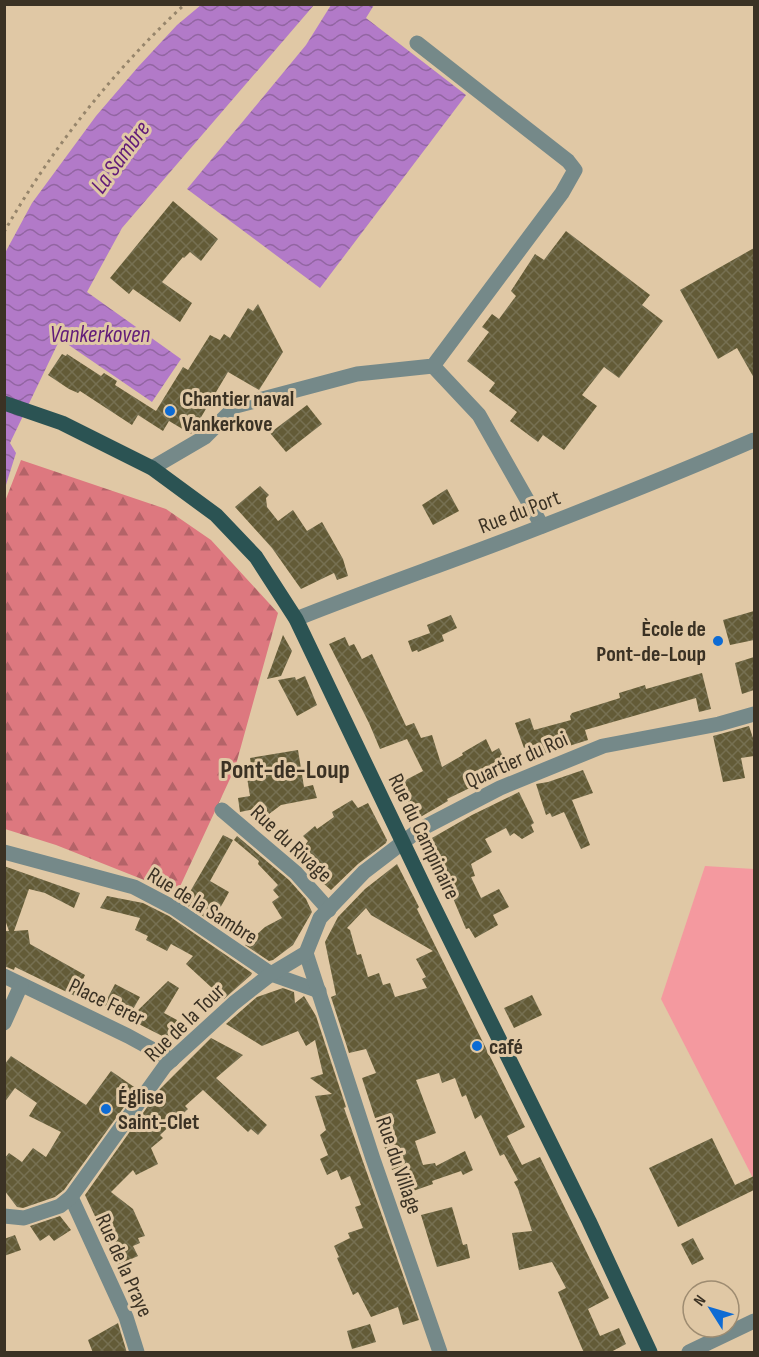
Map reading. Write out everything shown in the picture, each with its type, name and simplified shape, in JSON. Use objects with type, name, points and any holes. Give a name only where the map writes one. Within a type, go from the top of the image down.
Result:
[{"type":"main road","name":"Rue du Campinaire","points":[[4,403],[62,423],[152,468],[216,515],[256,557],[297,619],[491,1025],[590,1221],[650,1353]]},
{"type":"street","points":[[152,468],[205,437],[236,406],[357,374],[433,366],[562,193],[575,170],[568,161],[417,43]]},
{"type":"street","points":[[433,366],[479,415],[542,526]]},
{"type":"street","name":"Rue du Port","points":[[297,619],[654,483],[754,440]]},
{"type":"street","name":"Quartier du Roi","points":[[306,953],[320,918],[364,872],[420,830],[500,788],[603,746],[719,724],[754,714]]},
{"type":"street","name":"Rue du Rivage","points":[[222,810],[296,873],[329,910]]},
{"type":"street","name":"Rue de la Sambre","points":[[4,852],[134,887],[174,908],[272,974],[319,991]]},
{"type":"street","name":"Rue de la Tour","points":[[4,1216],[24,1218],[60,1206],[71,1197],[165,1066],[234,1003],[272,974],[306,953]]},
{"type":"street","name":"Rue du Village","points":[[306,953],[373,1159],[440,1353]]},
{"type":"street","points":[[4,976],[21,985],[4,1023]]},
{"type":"street","name":"Place Ferer","points":[[21,985],[128,1036],[172,1060]]},
{"type":"street","name":"Rue de la Praye","points":[[71,1197],[126,1317],[137,1353]]},
{"type":"street","points":[[689,1353],[754,1320]]},
{"type":"path","points":[[4,232],[53,156],[88,110],[131,59],[185,4]]},
{"type":"shaded area","points":[[705,866],[754,869],[754,1180],[661,999]]},
{"type":"green space","points":[[21,460],[166,509],[211,540],[278,613],[235,768],[177,893],[56,845],[5,829],[4,504]]},
{"type":"water","points":[[201,5],[314,5],[122,228],[87,292],[181,359],[152,402],[60,339],[10,443],[16,453],[5,488],[5,253],[32,203],[96,116],[177,25]]},
{"type":"water","points":[[331,5],[374,5],[366,18],[466,95],[320,288],[187,189],[306,45]]},
{"type":"building","points":[[173,201],[218,239],[201,261],[190,252],[162,282],[192,303],[180,322],[133,289],[129,294],[110,278]]},
{"type":"building","points":[[566,231],[650,295],[642,305],[663,321],[619,378],[604,367],[582,395],[597,406],[564,450],[543,435],[538,442],[510,421],[517,412],[489,391],[495,383],[467,361],[489,332],[482,327],[492,314],[499,319],[516,296],[511,291],[535,254],[544,260]]},
{"type":"building","points":[[754,248],[754,378],[737,348],[718,359],[680,290]]},
{"type":"building","points":[[258,304],[283,352],[259,390],[228,372],[191,434],[169,421],[163,431],[138,415],[132,425],[80,391],[78,393],[69,389],[48,375],[62,354],[66,356],[67,354],[101,376],[104,373],[117,381],[115,385],[156,411],[183,367],[188,370],[210,335],[220,340],[224,334],[230,338],[248,308],[253,311]]},
{"type":"building","points":[[307,405],[322,424],[286,452],[270,433]]},
{"type":"building","points":[[260,486],[269,495],[266,498],[267,507],[278,521],[293,510],[307,531],[322,522],[343,559],[348,576],[337,580],[334,573],[301,589],[272,548],[235,507]]},
{"type":"building","points":[[447,489],[459,511],[433,525],[422,505]]},
{"type":"building","points":[[754,611],[754,640],[730,645],[723,620]]},
{"type":"building","points":[[451,615],[457,628],[442,635],[444,641],[418,652],[417,650],[412,652],[408,641],[430,633],[427,625]]},
{"type":"building","points":[[283,635],[292,651],[281,676],[267,679]]},
{"type":"building","points":[[345,637],[349,646],[354,644],[362,659],[372,654],[406,726],[414,723],[421,738],[432,735],[442,767],[486,739],[492,752],[499,748],[509,769],[447,799],[448,801],[417,819],[411,816],[396,785],[423,771],[407,739],[380,749],[329,644]]},
{"type":"building","points":[[754,657],[754,690],[742,694],[735,663]]},
{"type":"building","points":[[702,673],[711,709],[699,712],[696,698],[585,730],[588,740],[534,757],[530,745],[524,748],[515,723],[530,718],[534,730],[571,720],[572,713],[620,698],[619,693],[645,685],[646,689]]},
{"type":"building","points":[[305,676],[317,705],[297,716],[278,680],[295,677],[296,680]]},
{"type":"building","points":[[749,726],[754,741],[754,756],[741,758],[745,778],[723,782],[713,736]]},
{"type":"building","points":[[298,750],[304,787],[313,785],[317,798],[281,805],[269,814],[264,807],[240,812],[238,798],[250,796],[246,771],[252,770],[250,758]]},
{"type":"building","points":[[583,770],[593,793],[572,800],[590,845],[581,849],[564,812],[552,817],[550,813],[546,815],[536,784]]},
{"type":"building","points":[[519,792],[534,823],[531,825],[534,832],[522,839],[514,833],[510,836],[506,828],[485,839],[492,852],[471,864],[475,876],[471,877],[481,898],[499,889],[509,907],[493,915],[498,925],[475,938],[469,928],[466,929],[441,870],[425,842]]},
{"type":"building","points":[[352,800],[358,808],[368,803],[387,840],[331,890],[295,859],[308,841],[303,836],[315,826],[317,829],[334,817],[332,812]]},
{"type":"building","points":[[223,835],[233,840],[210,881],[229,892],[219,910],[225,912],[218,926],[185,904]]},
{"type":"building","points":[[237,836],[289,880],[306,899],[312,912],[293,945],[273,960],[269,961],[245,945],[265,927],[282,918],[272,902],[279,897],[273,890],[278,885],[258,864],[259,861],[234,840]]},
{"type":"building","points":[[397,864],[525,1127],[507,1136],[522,1165],[540,1157],[609,1298],[588,1309],[600,1336],[619,1328],[626,1344],[609,1353],[584,1353],[558,1292],[566,1288],[552,1262],[519,1270],[512,1233],[532,1231],[514,1182],[518,1180],[504,1154],[500,1156],[481,1115],[475,1119],[466,1095],[462,1097],[455,1078],[442,1083],[439,1073],[416,1080],[436,1133],[415,1141],[423,1165],[435,1163],[436,1166],[465,1151],[473,1170],[463,1175],[461,1171],[432,1181],[433,1184],[413,1191],[405,1165],[392,1170],[362,1078],[376,1073],[366,1049],[349,1053],[331,997],[336,995],[325,942],[338,917],[365,889]],"holes":[[[366,908],[371,915],[433,951],[416,959],[426,977],[422,979],[427,988],[395,997],[390,983],[383,985],[379,973],[368,977],[361,954],[357,955],[350,930],[347,928]]]},
{"type":"building","points":[[4,866],[80,893],[74,908],[45,893],[29,889],[14,931],[28,930],[30,944],[85,975],[75,996],[15,967],[14,970],[4,966],[4,931],[9,931],[4,917]]},
{"type":"building","points":[[107,896],[143,903],[169,916],[252,973],[251,975],[224,999],[186,964],[193,956],[171,944],[167,951],[146,940],[148,936],[135,930],[140,918],[100,908]]},
{"type":"building","points":[[168,981],[179,988],[164,1013],[177,1020],[168,1039],[129,1019]]},
{"type":"building","points":[[115,984],[140,997],[128,1018],[104,1005]]},
{"type":"building","points":[[283,988],[294,992],[295,1003],[304,996],[316,1016],[346,1107],[344,1108],[419,1320],[403,1325],[398,1307],[371,1317],[358,1292],[353,1295],[337,1258],[339,1257],[334,1246],[350,1238],[348,1233],[363,1228],[355,1207],[361,1205],[350,1176],[341,1180],[337,1170],[327,1175],[320,1159],[328,1155],[320,1135],[326,1130],[315,1096],[332,1094],[310,1078],[323,1074],[315,1040],[306,1046],[298,1031],[262,1046],[226,1024],[257,997]]},
{"type":"building","points":[[532,995],[542,1015],[514,1028],[504,1008]]},
{"type":"building","points":[[211,1038],[243,1055],[216,1078],[267,1125],[258,1135],[251,1129],[248,1132],[203,1090],[185,1106],[188,1109],[160,1135],[163,1138],[151,1148],[158,1164],[136,1175],[133,1170],[111,1192],[133,1209],[145,1236],[138,1238],[140,1243],[133,1246],[138,1256],[118,1265],[85,1195],[160,1089]]},
{"type":"building","points":[[11,1056],[86,1105],[111,1071],[137,1089],[64,1190],[55,1197],[23,1208],[17,1207],[4,1190],[4,1159],[9,1153],[22,1162],[33,1148],[46,1157],[61,1132],[29,1116],[37,1103],[15,1088],[4,1103],[4,1065]]},
{"type":"building","points":[[712,1138],[735,1185],[754,1176],[754,1190],[678,1227],[649,1168]]},
{"type":"building","points":[[452,1207],[463,1245],[467,1244],[470,1258],[437,1267],[421,1215]]},
{"type":"building","points":[[60,1216],[71,1230],[54,1241],[49,1235],[40,1241],[30,1226]]},
{"type":"building","points":[[15,1235],[21,1250],[4,1256],[4,1239]]},
{"type":"building","points":[[693,1238],[704,1259],[692,1265],[681,1244]]},
{"type":"building","points":[[118,1323],[127,1353],[93,1353],[88,1340]]},
{"type":"building","points":[[370,1324],[376,1342],[352,1349],[347,1331]]},
{"type":"place","name":"Chantier naval Vankerkove","points":[[170,411]]},
{"type":"place","name":"Ècole de Pont-de-Loup","points":[[718,641]]},
{"type":"place","name":"café","points":[[477,1046]]},
{"type":"place","name":"Église Saint-Clet","points":[[106,1109]]},
{"type":"district","name":"Pont-de-Loup","points":[[285,769]]},
{"type":"water label","name":"La Sambre","points":[[120,157]]},
{"type":"water label","name":"Vankerkoven","points":[[100,334]]}]
